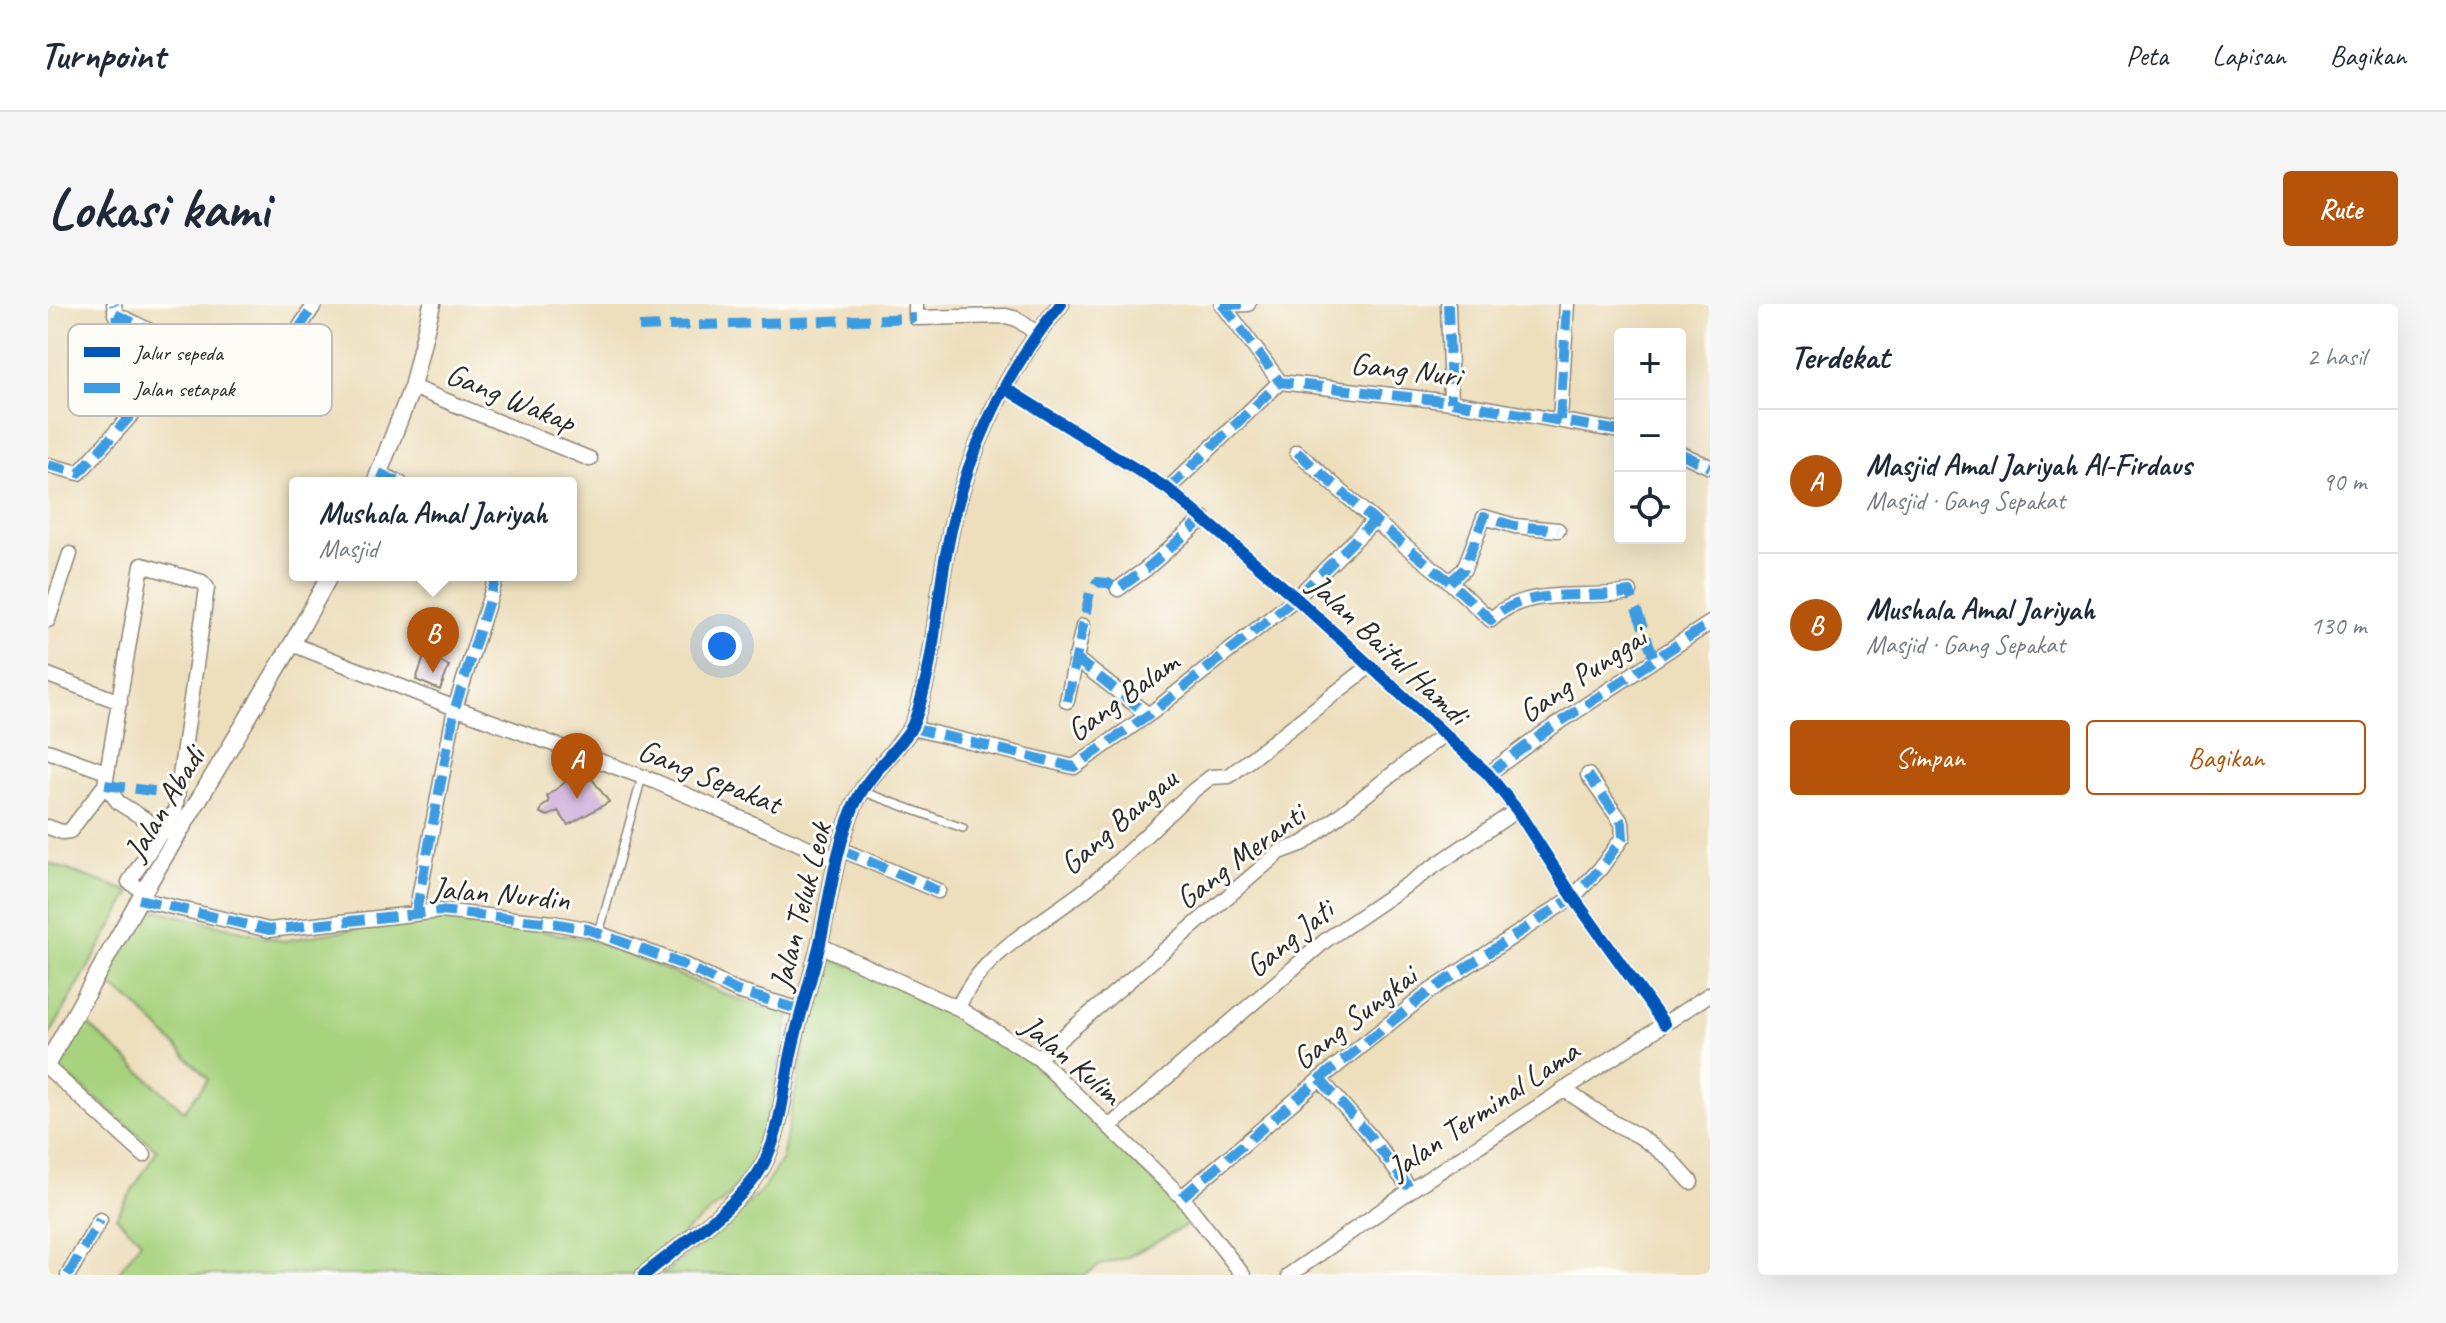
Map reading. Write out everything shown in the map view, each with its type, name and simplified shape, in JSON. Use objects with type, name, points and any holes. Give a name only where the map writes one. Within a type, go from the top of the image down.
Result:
[{"type":"street","points":[[302,324],[315,304]]},
{"type":"street","points":[[377,477],[412,387],[432,304]]},
{"type":"street","points":[[916,304],[916,318],[1006,316],[1017,319],[1036,333]]},
{"type":"street","name":"Jalan Teluk Leok","points":[[644,1275],[721,1212],[756,1177],[773,1137],[838,855],[853,807],[861,792],[912,728],[927,674],[946,550],[979,443],[1036,333],[1061,304]]},
{"type":"street","points":[[1222,304],[1248,304]]},
{"type":"street","points":[[1168,489],[1280,382],[1222,304]]},
{"type":"street","points":[[1448,304],[1451,402]]},
{"type":"street","points":[[1560,420],[1567,304]]},
{"type":"street","points":[[114,309],[140,324]]},
{"type":"street","name":"Gang Nuri","points":[[1280,382],[1451,402],[1614,430]]},
{"type":"street","name":"Gang Wakap","points":[[412,387],[590,459]]},
{"type":"street","name":"Jalan Baitul Hamdi","points":[[1005,388],[1168,489],[1296,598],[1488,774],[1517,810],[1573,897],[1664,1024]]},
{"type":"street","points":[[48,465],[79,473],[130,416]]},
{"type":"street","points":[[1297,452],[1491,620],[1518,601],[1630,592]]},
{"type":"street","points":[[1686,456],[1710,467]]},
{"type":"street","points":[[1450,582],[1464,569],[1484,517],[1515,526],[1558,530]]},
{"type":"street","points":[[1118,589],[1146,569],[1204,518]]},
{"type":"street","name":"Gang Balam","points":[[912,728],[1071,768],[1147,714],[1296,598],[1370,525],[1377,523]]},
{"type":"street","points":[[48,620],[70,554]]},
{"type":"street","points":[[48,751],[106,778],[119,803],[171,832],[207,588],[202,582],[142,565],[106,778],[70,831],[62,832],[48,827]]},
{"type":"street","name":"Jalan Abadi","points":[[48,1065],[137,891],[171,832],[292,644],[327,581]]},
{"type":"street","points":[[416,913],[455,708],[495,581]]},
{"type":"street","name":"Gang Punggai","points":[[1488,774],[1577,710],[1710,623]]},
{"type":"street","points":[[1067,701],[1083,626]]},
{"type":"street","name":"Gang Sepakat","points":[[292,644],[938,891]]},
{"type":"street","points":[[1075,658],[1147,714]]},
{"type":"street","name":"Gang Bangau","points":[[958,1008],[967,988],[998,953],[1087,888],[1194,790],[1211,777],[1229,776],[1370,666]]},
{"type":"street","points":[[48,675],[120,702]]},
{"type":"street","name":"Gang Meranti","points":[[1038,1058],[1280,852],[1304,843],[1444,734]]},
{"type":"street","name":"Gang Sungkai","points":[[1182,1197],[1320,1079],[1430,991],[1573,897],[1600,869],[1623,837],[1622,823],[1588,775]]},
{"type":"street","name":"Gang Jati","points":[[1109,1127],[1326,940],[1517,810]]},
{"type":"street","name":"Jalan Nurdin","points":[[137,891],[269,930],[299,929],[416,913],[469,912],[553,923],[599,933],[684,965],[737,991],[801,1010]]},
{"type":"street","name":"Jalan Kulim","points":[[819,945],[958,1008],[1038,1058],[1182,1197],[1243,1275]]},
{"type":"street","name":"Jalan Terminal Lama","points":[[1289,1275],[1411,1190],[1710,994]]},
{"type":"street","points":[[48,1065],[144,1155]]},
{"type":"street","points":[[1320,1079],[1370,1136],[1411,1190]]},
{"type":"street","points":[[1563,1089],[1639,1136],[1670,1159],[1691,1182]]},
{"type":"street","points":[[68,1275],[100,1220]]},
{"type":"lane","points":[[599,933],[642,777]]},
{"type":"lane","points":[[861,792],[963,828]]},
{"type":"green space","points":[[48,863],[131,892],[48,1038]]},
{"type":"green space","points":[[148,908],[283,941],[399,921],[447,918],[518,927],[593,940],[747,1003],[790,1013],[761,1146],[750,1172],[722,1202],[632,1275],[117,1275],[141,1241],[116,1217],[157,1150],[54,1064],[80,1017],[184,1111],[208,1079],[134,1003],[101,979],[138,917]]},
{"type":"green space","points":[[823,957],[866,971],[950,1012],[1026,1058],[1161,1189],[1191,1223],[1126,1258],[1098,1266],[1086,1275],[662,1275],[725,1225],[763,1189],[782,1159]]},
{"type":"building","points":[[425,654],[449,666],[440,690],[416,680]]},
{"type":"building","points":[[584,768],[609,802],[568,825],[558,811],[548,816],[540,813],[549,802],[547,796]]},
{"type":"marked path","points":[[114,304],[118,324]]},
{"type":"marked path","points":[[302,324],[315,304]]},
{"type":"marked path","points":[[1222,304],[1280,382],[1451,402],[1614,430]]},
{"type":"marked path","points":[[1222,305],[1248,304]]},
{"type":"marked path","points":[[1448,304],[1451,402]]},
{"type":"marked path","points":[[1560,420],[1567,304]]},
{"type":"marked path","points":[[115,314],[136,324]]},
{"type":"marked path","points":[[639,327],[916,318]]},
{"type":"marked path","points":[[1168,489],[1280,382]]},
{"type":"marked path","points":[[48,465],[79,473],[130,416]]},
{"type":"marked path","points":[[1297,452],[1377,523]]},
{"type":"marked path","points":[[1686,456],[1710,467]]},
{"type":"marked path","points":[[379,473],[387,477]]},
{"type":"marked path","points":[[1450,582],[1464,569],[1484,517],[1515,526],[1558,530]]},
{"type":"marked path","points":[[1067,701],[1090,592],[1097,582],[1108,583],[1118,589],[1146,569],[1204,518]]},
{"type":"marked path","points":[[912,728],[1074,767],[1155,710],[1296,598],[1370,525],[1377,523],[1491,620],[1505,609],[1538,598],[1630,592],[1654,658]]},
{"type":"marked path","points":[[416,913],[455,708],[495,581]]},
{"type":"marked path","points":[[1488,774],[1545,732],[1710,623]]},
{"type":"marked path","points":[[1075,658],[1147,714]]},
{"type":"marked path","points":[[1182,1197],[1320,1079],[1430,991],[1573,897],[1600,869],[1623,837],[1622,823],[1588,775]]},
{"type":"marked path","points":[[105,785],[177,794]]},
{"type":"marked path","points":[[840,849],[938,891]]},
{"type":"marked path","points":[[139,899],[269,930],[440,911],[553,923],[587,929],[684,965],[737,991],[801,1010]]},
{"type":"marked path","points":[[1320,1079],[1370,1136],[1411,1190]]},
{"type":"marked path","points":[[68,1275],[100,1220]]},
{"type":"cycle path","points":[[644,1275],[734,1201],[765,1162],[780,1116],[794,1040],[847,824],[864,787],[910,730],[918,709],[930,661],[953,520],[974,454],[1003,390],[1061,304]]},
{"type":"cycle path","points":[[1005,388],[1168,489],[1296,598],[1488,774],[1517,810],[1573,897],[1664,1024]]},
{"type":"place","name":"Mushala Amal Jariyah","points":[[433,673]]},
{"type":"place","name":"Masjid Amal Jariyah Al-Firdaus","points":[[577,799]]}]
